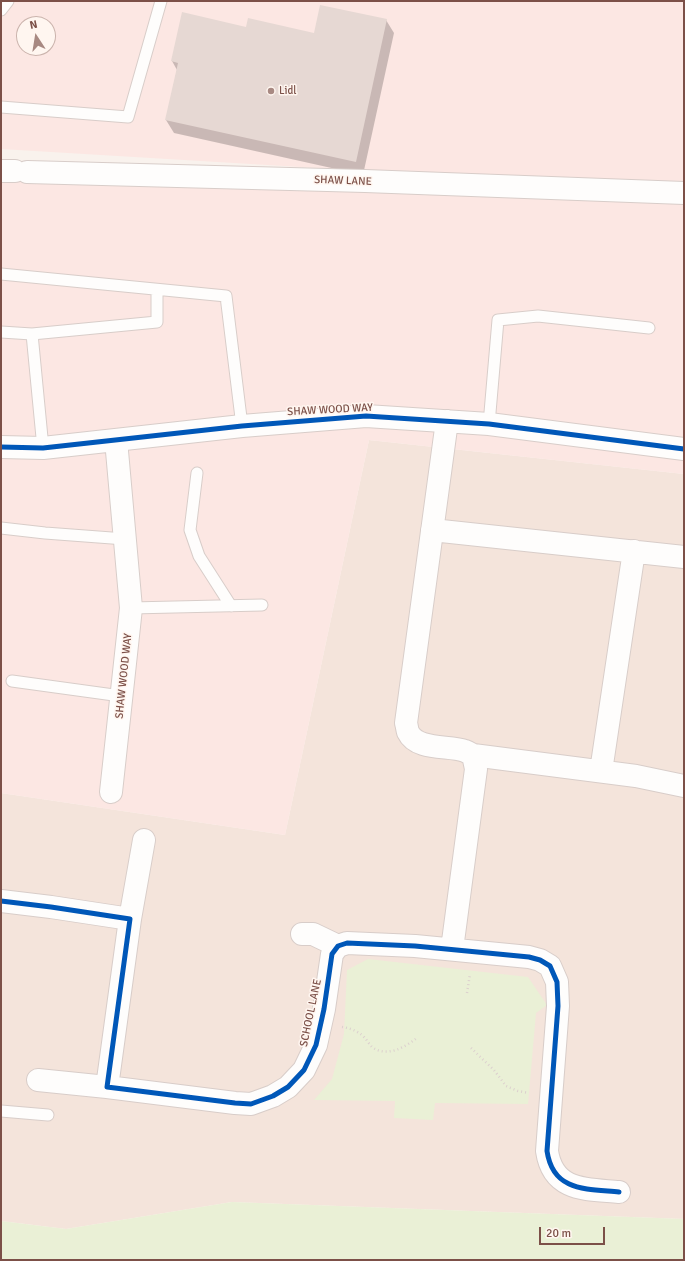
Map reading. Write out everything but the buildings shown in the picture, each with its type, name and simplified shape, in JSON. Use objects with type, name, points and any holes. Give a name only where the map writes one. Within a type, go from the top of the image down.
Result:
[{"type":"street","name":"SHAW LANE","points":[[14,171],[365,181],[684,193]]},
{"type":"street","name":"SHAW WOOD WAY","points":[[1,446],[43,448],[242,426],[366,416],[489,424],[684,449]]},
{"type":"street","points":[[447,421],[406,723],[408,732],[412,738],[418,742],[464,750],[473,755],[636,776],[684,786]]},
{"type":"street","name":"SHAW WOOD WAY","points":[[111,792],[131,608],[116,440]]},
{"type":"street","points":[[432,530],[684,557]]},
{"type":"street","points":[[601,771],[634,551]]},
{"type":"street","points":[[452,949],[476,769],[473,755]]},
{"type":"street","points":[[106,1087],[130,919],[144,840]]},
{"type":"street","points":[[1,901],[130,919]]},
{"type":"street","points":[[302,934],[313,934],[338,946],[347,943],[452,949],[529,958],[540,960],[550,966],[557,982],[558,1006],[547,1151],[549,1161],[552,1169],[565,1182],[573,1186],[619,1192]]},
{"type":"street","name":"SCHOOL LANE","points":[[38,1080],[235,1103],[251,1104],[273,1096],[288,1087],[304,1070],[316,1045],[332,954],[338,946]]},
{"type":"lane","points":[[1,107],[128,117],[161,1]]},
{"type":"lane","points":[[1,274],[226,296],[242,426]]},
{"type":"lane","points":[[1,332],[32,334],[157,322],[157,290]]},
{"type":"lane","points":[[489,424],[498,320],[538,316],[649,328]]},
{"type":"lane","points":[[32,334],[43,448]]},
{"type":"lane","points":[[197,473],[190,530],[199,556],[231,606]]},
{"type":"lane","points":[[1,528],[45,533],[125,538]]},
{"type":"lane","points":[[131,608],[262,605]]},
{"type":"lane","points":[[12,681],[121,696]]},
{"type":"lane","points":[[1,1111],[48,1115]]},
{"type":"path","points":[[321,1022],[351,1029],[362,1036],[372,1047],[381,1051],[395,1051],[417,1038]]},
{"type":"path","points":[[471,1048],[494,1070],[506,1086],[518,1092],[552,1095]]},
{"type":"shaded area","points":[[1,1],[684,1],[684,474],[369,440],[285,835],[1,793],[1,171],[367,171],[1,149]]},
{"type":"shaded area","points":[[369,440],[684,474],[684,1219],[232,1202],[66,1229],[1,1221],[1,793],[285,835]]},
{"type":"green space","points":[[368,959],[528,977],[547,1005],[536,1013],[528,1104],[435,1103],[433,1120],[394,1118],[395,1101],[314,1100],[332,1079],[344,1034],[347,970]]},
{"type":"green space","points":[[232,1202],[684,1219],[684,1260],[1,1260],[1,1221],[66,1229]]},
{"type":"cycle path","points":[[1,447],[43,448],[242,426],[366,416],[489,424],[684,449]]},
{"type":"cycle path","points":[[1,901],[130,919],[107,1087],[235,1103],[251,1104],[273,1096],[288,1087],[304,1070],[316,1045],[324,1009],[332,954],[338,946],[347,943],[415,946],[529,957],[540,960],[550,966],[557,982],[558,1006],[547,1151],[551,1164],[556,1174],[573,1186],[584,1189],[619,1192]]},
{"type":"place","name":"Lidl","points":[[271,91]]}]
